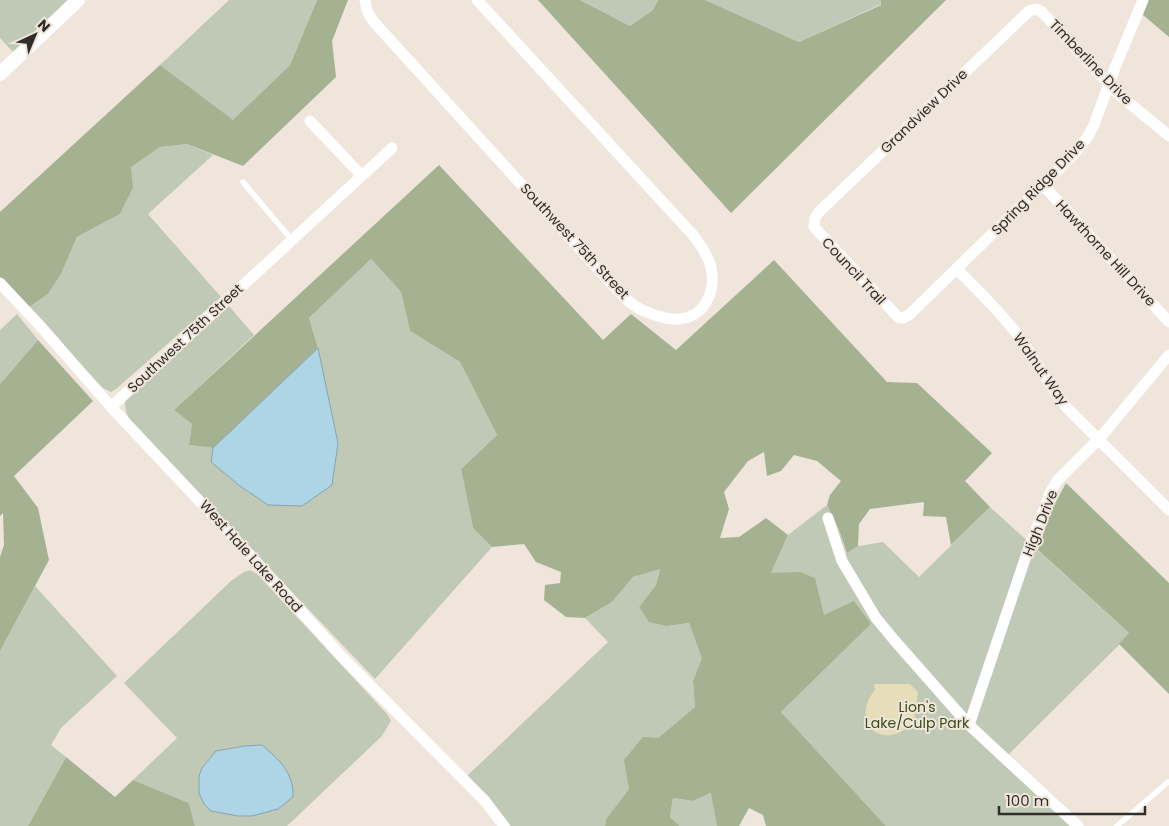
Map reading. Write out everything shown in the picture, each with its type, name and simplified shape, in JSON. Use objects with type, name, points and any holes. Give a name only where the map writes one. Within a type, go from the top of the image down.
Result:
[{"type":"street","points":[[0,74],[78,0]]},
{"type":"street","name":"Southwest 75th Street","points":[[365,0],[367,11],[373,21],[608,280],[632,303],[641,310],[664,318],[679,319],[694,315],[704,307],[711,294],[712,282],[710,263],[693,235],[477,0]]},
{"type":"street","name":"Spring Ridge Drive","points":[[903,318],[909,315],[1043,185],[1087,138],[1102,106],[1108,84],[1143,0]]},
{"type":"street","name":"Timberline Drive","points":[[1036,9],[1042,12],[1116,92],[1169,136]]},
{"type":"street","name":"Grandview Drive","points":[[815,218],[913,121],[1029,11],[1036,9]]},
{"type":"street","points":[[310,121],[361,175]]},
{"type":"street","name":"Southwest 75th Street","points":[[111,407],[392,148]]},
{"type":"street","name":"Hawthorne Hill Drive","points":[[1043,185],[1169,322]]},
{"type":"street","name":"Council Trail","points":[[815,218],[814,227],[894,313],[898,317],[903,318]]},
{"type":"street","name":"Walnut Way","points":[[956,269],[1005,318],[1067,408],[1169,510]]},
{"type":"street","name":"West Hale Lake Road","points":[[0,283],[111,407],[245,549],[342,658],[485,801],[504,826]]},
{"type":"street","name":"High Drive","points":[[969,725],[1027,553],[1050,493],[1057,481],[1099,439],[1169,355]]},
{"type":"street","points":[[828,518],[842,561],[876,618],[969,725],[1078,826]]},
{"type":"lane","points":[[243,182],[292,240]]},
{"type":"lane","points":[[1117,826],[1168,782]]},
{"type":"green space","points":[[0,0],[68,0],[14,53],[0,38]]},
{"type":"green space","points":[[229,0],[317,0],[290,65],[233,121],[160,65]]},
{"type":"green space","points":[[317,0],[348,0],[332,41],[336,77],[243,166],[187,144],[160,147],[131,167],[133,188],[120,214],[77,237],[61,274],[48,294],[28,308],[0,278],[0,212],[160,65],[233,120],[290,65]]},
{"type":"green space","points":[[538,0],[580,0],[630,26],[653,10],[658,0],[705,0],[799,42],[881,5],[881,0],[946,0],[731,213]]},
{"type":"green space","points":[[580,0],[658,0],[653,10],[630,26]]},
{"type":"green space","points":[[705,0],[881,0],[881,4],[799,42]]},
{"type":"green space","points":[[1146,0],[1169,0],[1169,37],[1143,15]]},
{"type":"green space","points":[[187,144],[213,155],[148,214],[221,297],[111,392],[103,388],[28,308],[48,294],[61,274],[77,237],[120,214],[133,188],[130,167],[160,147]]},
{"type":"green space","points":[[439,165],[603,340],[631,314],[676,350],[774,260],[887,382],[917,383],[992,453],[965,481],[990,507],[951,545],[946,517],[923,516],[924,502],[870,509],[859,524],[858,546],[847,553],[827,505],[830,495],[841,481],[817,461],[794,455],[781,471],[767,476],[764,452],[748,461],[724,492],[729,509],[720,538],[739,537],[766,518],[788,535],[771,573],[800,572],[815,578],[824,615],[854,601],[871,624],[781,712],[886,826],[766,826],[763,815],[749,808],[739,826],[717,826],[711,793],[693,801],[673,798],[670,817],[680,826],[605,826],[606,819],[629,789],[624,760],[643,737],[658,738],[695,707],[693,681],[702,658],[689,623],[667,626],[649,622],[639,607],[656,585],[660,569],[633,577],[612,602],[585,618],[566,617],[544,600],[545,585],[560,583],[561,572],[536,562],[524,544],[492,547],[473,528],[461,469],[497,435],[460,362],[410,331],[401,292],[371,259],[309,318],[318,348],[213,448],[189,445],[192,424],[174,410]]},
{"type":"green space","points":[[371,259],[401,292],[410,331],[460,362],[497,435],[461,469],[473,528],[492,547],[375,679],[143,436],[129,418],[125,404],[126,398],[228,305],[254,335],[174,410],[192,424],[189,445],[213,448],[211,462],[240,486],[268,505],[338,443],[318,348],[309,318]]},
{"type":"green space","points":[[17,314],[38,340],[0,384],[0,330]]},
{"type":"green space","points":[[38,340],[93,401],[14,476],[38,508],[49,560],[0,651],[0,557],[4,545],[3,513],[0,516],[0,384]]},
{"type":"green space","points":[[1066,483],[1169,583],[1169,694],[1119,644],[1129,633],[1038,550],[1051,511]]},
{"type":"green space","name":"Lion's Lake/Culp Park","points":[[827,505],[839,530],[846,553],[858,546],[883,542],[919,577],[990,507],[1130,634],[1005,758],[1078,826],[886,826],[781,712],[871,624],[824,615],[771,573],[788,535]]},
{"type":"green space","points":[[660,568],[656,585],[639,607],[667,626],[689,623],[703,658],[693,681],[695,707],[658,738],[629,789],[606,819],[605,826],[511,826],[465,778],[608,642],[585,618],[612,602],[633,577]]},
{"type":"green space","points":[[250,570],[257,574],[387,714],[391,721],[382,736],[287,826],[195,826],[189,803],[133,780],[177,738],[124,683],[231,581]],"holes":[[[262,745],[199,776],[204,766],[217,753],[233,747]]]},
{"type":"green space","points":[[35,586],[117,676],[61,728],[51,745],[66,757],[28,826],[0,826],[0,651]]},
{"type":"green space","points":[[66,757],[115,797],[133,780],[189,803],[195,826],[28,826]]},
{"type":"green space","points":[[712,793],[717,826],[680,826],[670,817],[673,798],[693,801]]},
{"type":"sand","points":[[874,684],[910,684],[918,692],[913,729],[907,728],[896,734],[886,735],[877,733],[871,728],[867,720],[866,711],[868,701],[875,690]]},
{"type":"water","points":[[318,348],[338,443],[332,485],[302,506],[268,505],[240,486],[211,462],[213,448]]},
{"type":"water","points":[[262,745],[284,767],[291,780],[293,797],[278,809],[252,816],[238,816],[211,811],[204,804],[199,793],[199,776],[202,768],[216,751]]}]
